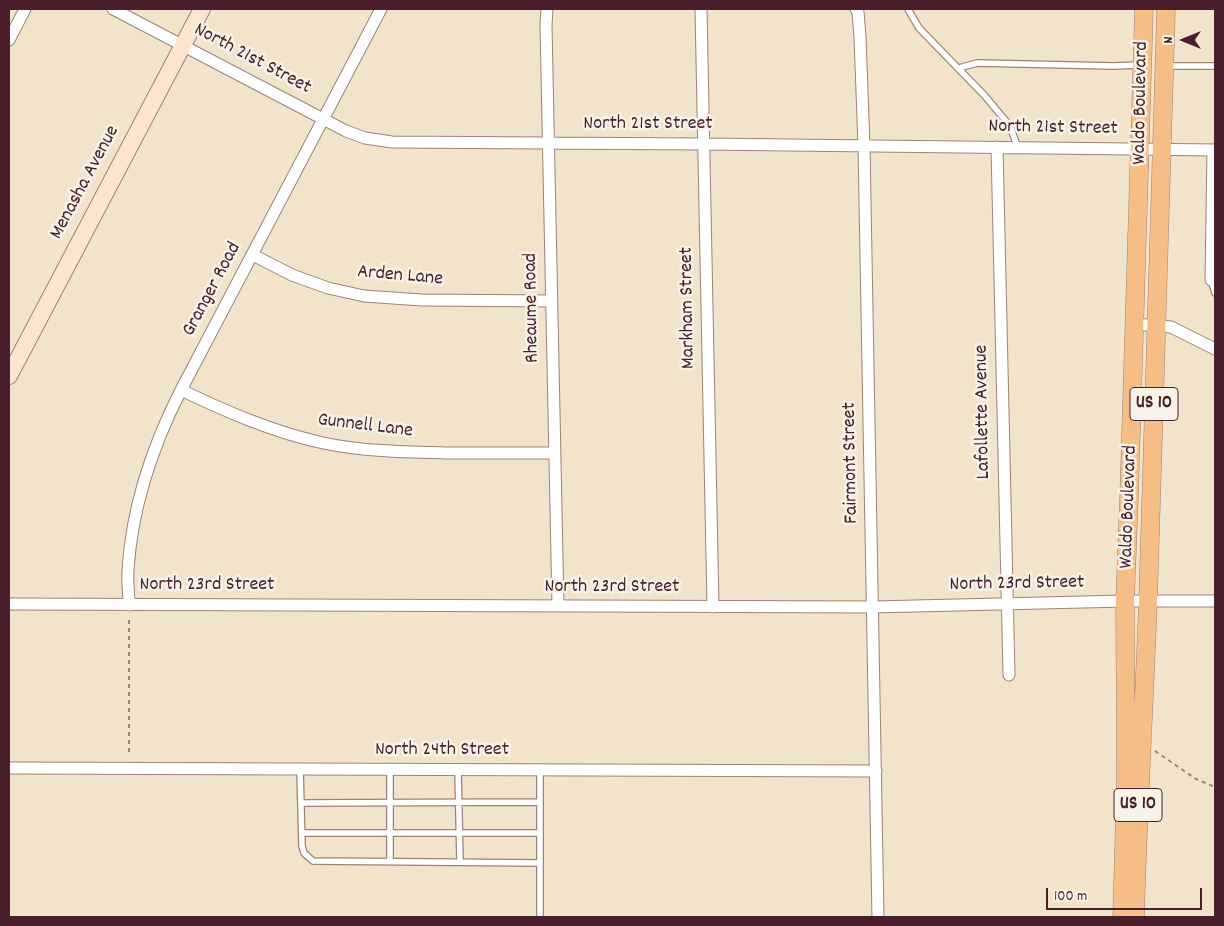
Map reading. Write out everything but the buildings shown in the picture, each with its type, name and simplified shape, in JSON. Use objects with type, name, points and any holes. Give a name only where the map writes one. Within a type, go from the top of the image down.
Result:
[{"type":"main road","name":"Waldo Boulevard","points":[[1122,917],[1126,780],[1125,601],[1144,9]]},
{"type":"main road","name":"Waldo Boulevard","points":[[1135,917],[1139,778],[1148,601],[1166,9]]},
{"type":"street","points":[[9,40],[25,9]]},
{"type":"street","name":"North 21st Street","points":[[113,9],[346,130],[365,138],[392,142],[1214,150]]},
{"type":"street","name":"Menasha Avenue","points":[[9,376],[202,9]]},
{"type":"street","name":"Granger Road","points":[[129,605],[128,571],[132,534],[138,499],[155,446],[181,390],[381,9]]},
{"type":"street","name":"Rheaume Road","points":[[547,9],[558,606]]},
{"type":"street","name":"Markham Street","points":[[701,9],[714,607]]},
{"type":"street","name":"Fairmont Street","points":[[856,9],[858,12],[860,37],[864,146],[878,917]]},
{"type":"street","name":"Lafollette Avenue","points":[[998,147],[1009,675]]},
{"type":"street","points":[[1211,280],[1214,150]]},
{"type":"street","name":"Arden Lane","points":[[252,255],[292,275],[328,288],[364,296],[422,300],[552,300]]},
{"type":"street","points":[[1134,324],[1168,326],[1215,349]]},
{"type":"street","name":"Gunnell Lane","points":[[181,390],[257,424],[324,443],[404,452],[555,453]]},
{"type":"street","name":"North 23rd Street","points":[[9,604],[873,607],[1125,601],[1215,601]]},
{"type":"street","name":"North 24th Street","points":[[9,768],[876,771]]},
{"type":"lane","points":[[908,9],[919,28],[986,96],[1010,126],[1018,148]]},
{"type":"lane","points":[[959,68],[977,63],[1142,65]]},
{"type":"lane","points":[[1164,66],[1215,66]]},
{"type":"lane","points":[[1211,280],[1215,293]]},
{"type":"lane","points":[[300,769],[304,853],[313,861],[540,863]]},
{"type":"lane","points":[[390,770],[390,862]]},
{"type":"lane","points":[[458,770],[460,862]]},
{"type":"lane","points":[[540,770],[540,917]]},
{"type":"lane","points":[[301,803],[540,802]]},
{"type":"lane","points":[[302,833],[540,833]]},
{"type":"path","points":[[129,618],[129,752]]},
{"type":"path","points":[[1150,747],[1196,779],[1215,787]]}]
